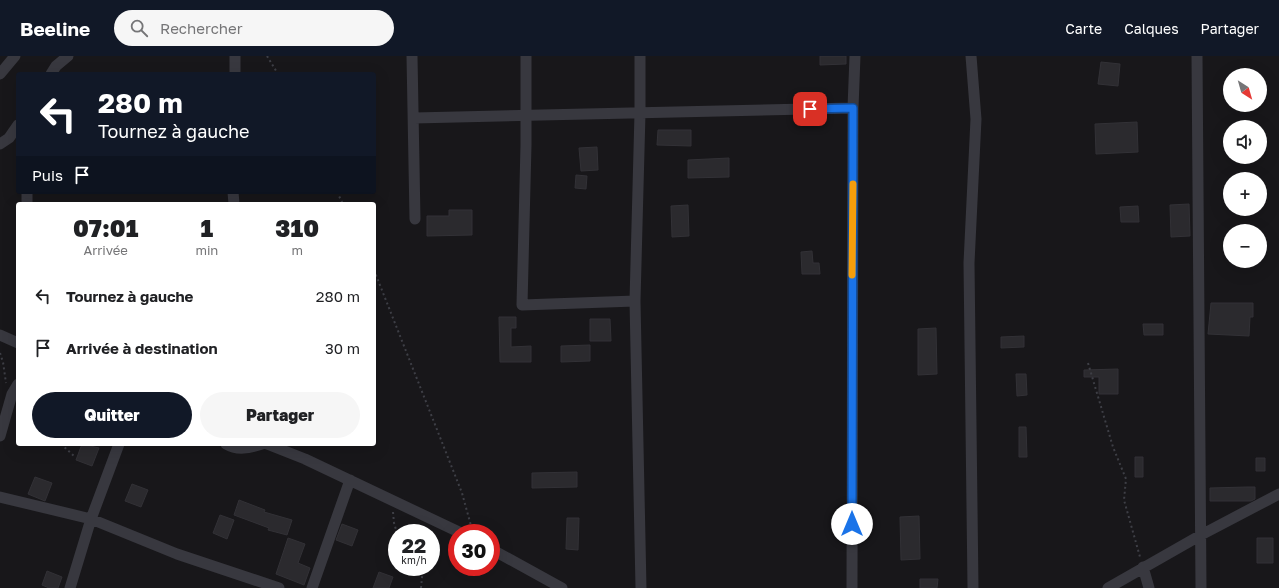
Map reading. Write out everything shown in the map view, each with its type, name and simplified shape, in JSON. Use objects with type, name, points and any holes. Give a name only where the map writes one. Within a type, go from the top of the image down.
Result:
[{"type":"street","points":[[0,74],[15,56]]},
{"type":"street","points":[[52,72],[56,66],[68,56]]},
{"type":"street","points":[[235,56],[235,72]]},
{"type":"street","points":[[412,56],[415,219]]},
{"type":"street","points":[[526,56],[522,305],[635,301]]},
{"type":"street","points":[[640,56],[635,301],[641,588]]},
{"type":"street","points":[[852,588],[853,108],[855,56]]},
{"type":"street","points":[[971,56],[976,119],[969,263],[973,588]]},
{"type":"street","points":[[1197,56],[1201,588]]},
{"type":"street","points":[[414,118],[853,108]]},
{"type":"street","points":[[0,144],[9,138],[16,128]]},
{"type":"street","points":[[0,335],[16,342]]},
{"type":"street","points":[[0,436],[12,394],[16,387]]},
{"type":"street","points":[[70,588],[91,519],[119,446]]},
{"type":"street","points":[[230,446],[233,448],[248,449],[256,446]]},
{"type":"street","points":[[272,446],[305,459],[448,527]]},
{"type":"street","points":[[312,588],[350,480]]},
{"type":"street","points":[[1108,588],[1201,535],[1279,494]]},
{"type":"street","points":[[0,497],[91,519],[178,554],[279,588]]},
{"type":"street","points":[[500,554],[562,588]]},
{"type":"street","points":[[1143,567],[1150,588]]},
{"type":"path","points":[[267,56],[277,72]]},
{"type":"path","points":[[376,275],[462,493],[471,524]]},
{"type":"path","points":[[0,353],[4,362],[6,385],[12,394]]},
{"type":"path","points":[[1088,363],[1113,447],[1126,479],[1124,500],[1143,567]]},
{"type":"path","points":[[64,446],[74,456]]},
{"type":"path","points":[[394,524],[393,510],[396,501]]},
{"type":"path","points":[[421,588],[422,576]]},
{"type":"building","points":[[820,56],[846,56],[846,64],[820,65]]},
{"type":"building","points":[[1101,62],[1120,64],[1118,86],[1098,84]]},
{"type":"building","points":[[1137,122],[1138,152],[1096,154],[1095,124]]},
{"type":"building","points":[[658,130],[691,130],[691,146],[657,145]]},
{"type":"building","points":[[597,147],[598,170],[581,171],[579,148]]},
{"type":"building","points":[[729,158],[729,177],[688,178],[688,160]]},
{"type":"building","points":[[576,175],[587,176],[586,189],[575,188]]},
{"type":"building","points":[[1189,204],[1190,236],[1171,237],[1170,205]]},
{"type":"building","points":[[688,205],[689,236],[672,237],[671,206]]},
{"type":"building","points":[[1138,206],[1139,222],[1121,222],[1120,207]]},
{"type":"building","points":[[449,210],[472,210],[472,235],[427,236],[427,216],[449,216]]},
{"type":"building","points":[[812,251],[813,263],[819,263],[820,274],[802,274],[801,252]]},
{"type":"building","points":[[1211,303],[1253,303],[1253,317],[1250,317],[1249,336],[1208,334]]},
{"type":"building","points":[[499,317],[516,317],[516,328],[511,328],[511,347],[531,346],[531,362],[500,362]]},
{"type":"building","points":[[590,319],[610,319],[611,341],[590,341]]},
{"type":"building","points":[[1143,324],[1163,324],[1163,335],[1144,335]]},
{"type":"building","points":[[936,328],[937,374],[918,375],[918,329]]},
{"type":"building","points":[[1024,336],[1024,347],[1001,348],[1001,337]]},
{"type":"building","points":[[590,345],[590,361],[561,362],[561,346]]},
{"type":"building","points":[[1118,369],[1118,394],[1099,394],[1099,377],[1084,377],[1084,370]]},
{"type":"building","points":[[1016,374],[1026,374],[1027,395],[1017,396]]},
{"type":"building","points":[[1019,427],[1026,427],[1027,457],[1019,457]]},
{"type":"building","points":[[81,446],[99,448],[92,466],[76,460]]},
{"type":"building","points":[[1135,457],[1143,457],[1143,477],[1135,477]]},
{"type":"building","points":[[1256,458],[1265,458],[1265,471],[1256,471]]},
{"type":"building","points":[[577,472],[577,487],[532,488],[532,473]]},
{"type":"building","points":[[35,477],[52,483],[45,501],[28,494]]},
{"type":"building","points":[[132,484],[148,490],[141,507],[125,501]]},
{"type":"building","points":[[1255,487],[1255,499],[1251,501],[1210,501],[1210,488]]},
{"type":"building","points":[[239,500],[265,510],[264,512],[292,520],[287,535],[268,530],[269,528],[234,515]]},
{"type":"building","points":[[220,515],[234,520],[227,539],[213,533]]},
{"type":"building","points":[[919,516],[920,559],[901,560],[900,517]]},
{"type":"building","points":[[567,518],[579,518],[578,550],[566,549]]},
{"type":"building","points":[[342,524],[358,530],[352,546],[336,540]]},
{"type":"building","points":[[288,538],[305,544],[298,563],[310,568],[304,585],[276,574]]},
{"type":"building","points":[[1257,538],[1273,538],[1273,563],[1257,563]]},
{"type":"building","points":[[47,571],[62,577],[58,588],[49,588],[42,585]]},
{"type":"building","points":[[379,572],[393,577],[389,588],[373,588]]},
{"type":"building","points":[[920,579],[938,579],[937,588],[920,588]]},
{"type":"slow traffic","points":[[852,275],[853,184]]},
{"type":"route","points":[[810,109],[853,108],[852,524]]}]
